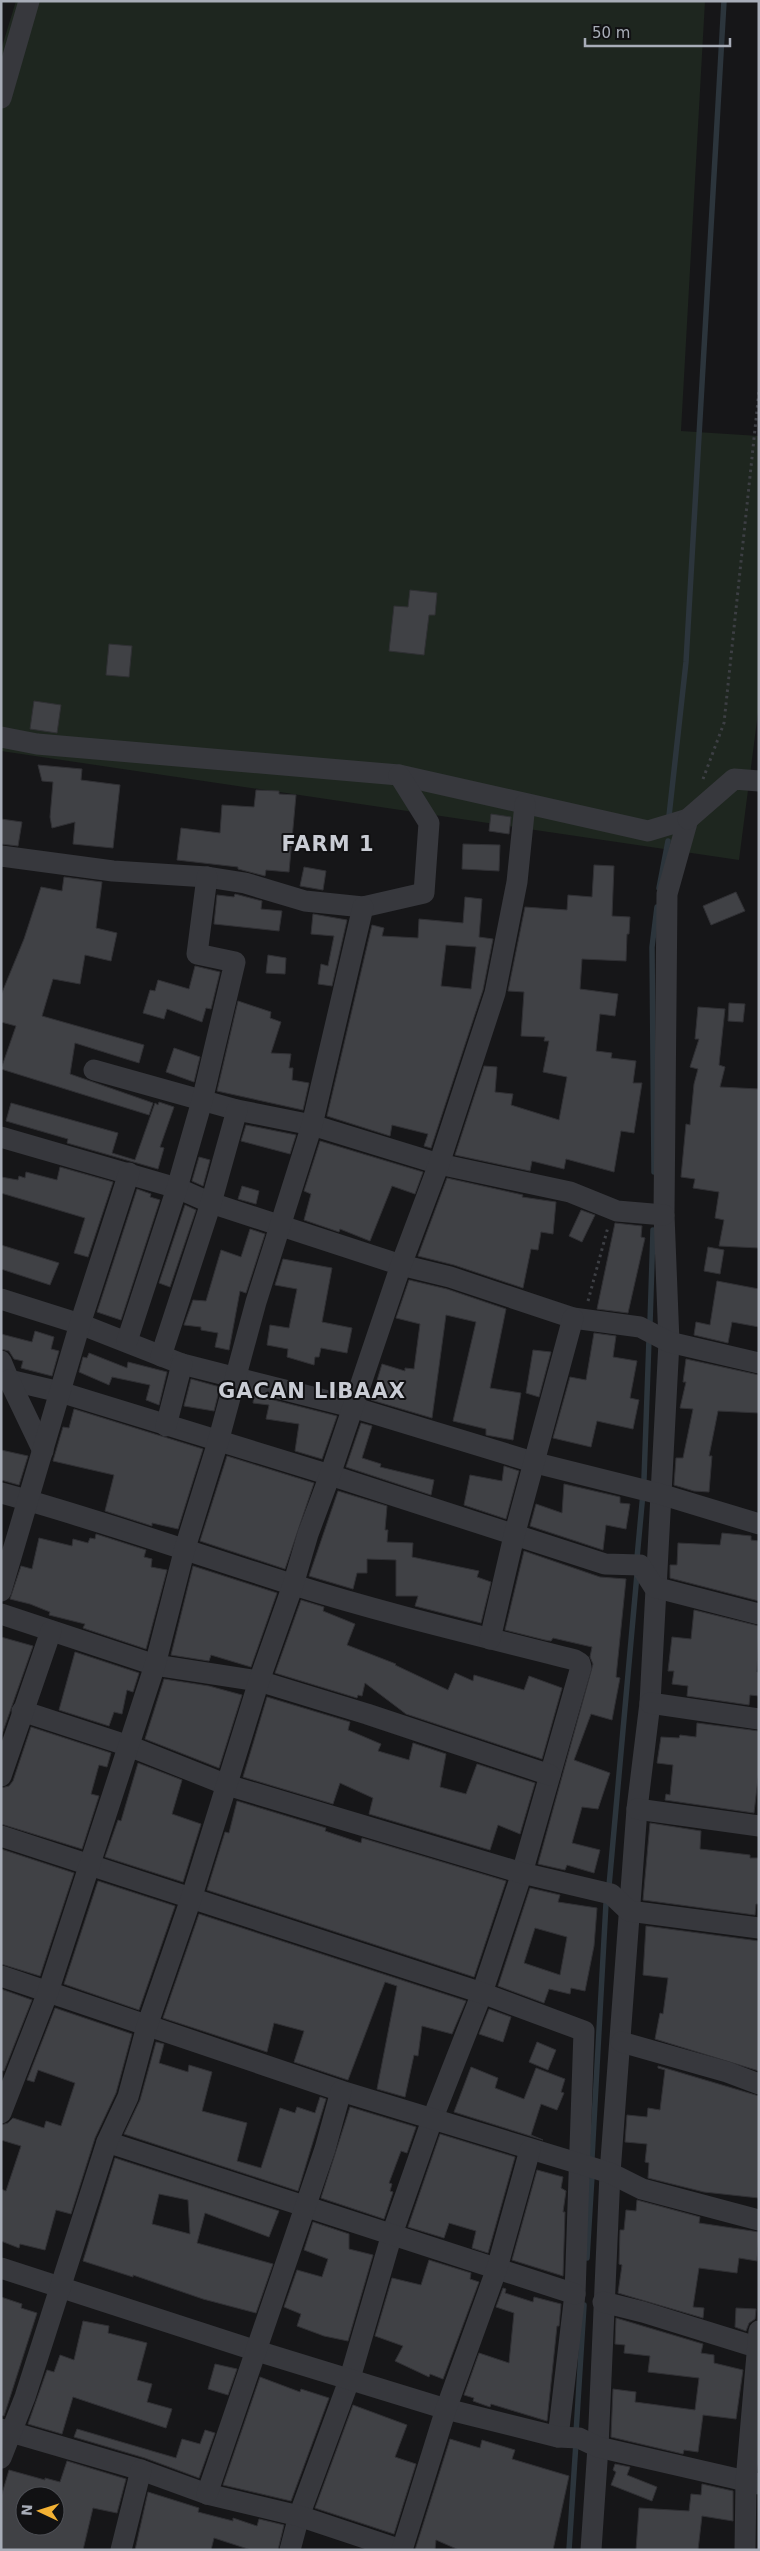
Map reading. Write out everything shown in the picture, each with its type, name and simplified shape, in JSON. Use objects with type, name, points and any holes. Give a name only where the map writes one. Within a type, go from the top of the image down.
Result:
[{"type":"street","points":[[1,98],[29,1]]},
{"type":"street","points":[[1,737],[37,744],[399,775],[648,832],[688,820],[734,779],[759,781]]},
{"type":"street","points":[[1,856],[113,871],[207,877],[245,883],[305,901],[363,908],[424,893],[429,823],[399,775]]},
{"type":"street","points":[[1,2458],[6,2430],[25,2396],[108,2142],[128,2097],[147,2026],[192,1896],[258,1681],[294,1585],[308,1534],[330,1475],[401,1265],[439,1164],[495,993],[517,882],[524,804]]},
{"type":"street","points":[[591,2550],[598,2447],[610,2173],[637,1809],[650,1702],[654,1587],[669,1342],[664,1215],[667,894],[688,820]]},
{"type":"street","points":[[127,1341],[177,1188],[202,1101],[235,962],[197,954],[207,877]]},
{"type":"street","points":[[1,2111],[48,1992],[155,1665],[185,1548],[218,1442],[256,1302],[312,1125],[363,908]]},
{"type":"street","points":[[94,1070],[237,1110],[312,1125],[439,1164],[570,1192],[617,1211],[664,1215]]},
{"type":"street","points":[[160,1356],[211,1203],[237,1110]]},
{"type":"street","points":[[1,1137],[177,1188],[211,1203],[281,1224],[401,1265],[450,1277],[573,1318],[640,1327],[669,1342],[759,1362]]},
{"type":"street","points":[[1,1591],[80,1324],[129,1173]]},
{"type":"street","points":[[1,1299],[80,1324],[182,1364],[352,1407],[536,1463],[660,1494],[759,1524]]},
{"type":"street","points":[[490,1639],[514,1536],[536,1463],[573,1318]]},
{"type":"street","points":[[166,1426],[182,1364]]},
{"type":"street","points":[[5,1371],[60,1392],[330,1475],[605,1564],[640,1565],[654,1587],[759,1614]]},
{"type":"street","points":[[5,1371],[43,1451]]},
{"type":"street","points":[[1,1493],[185,1548],[294,1585],[389,1613],[580,1663],[581,1672],[522,1873],[482,1992],[432,2120],[392,2234],[350,2378],[299,2516],[290,2550]]},
{"type":"street","points":[[1,1614],[155,1665],[258,1681],[367,1714],[550,1776]]},
{"type":"street","points":[[1,1776],[51,1631]]},
{"type":"street","points":[[650,1702],[759,1719]]},
{"type":"street","points":[[22,1712],[129,1746],[227,1785],[522,1873],[611,1894],[629,1911],[759,1928]]},
{"type":"street","points":[[637,1809],[759,1826]]},
{"type":"street","points":[[1,1836],[192,1896],[482,1992],[584,2031],[581,2166],[575,2294],[558,2437]]},
{"type":"street","points":[[1,1976],[341,2091],[581,2166],[610,2173],[642,2189],[759,2220]]},
{"type":"street","points":[[621,2042],[727,2072],[759,2084]]},
{"type":"street","points":[[206,2494],[325,2149],[341,2091]]},
{"type":"street","points":[[108,2142],[575,2294]]},
{"type":"street","points":[[6,2430],[141,2470],[206,2494],[299,2516],[401,2550],[446,2408],[497,2268],[530,2150]]},
{"type":"street","points":[[1,2268],[256,2351],[446,2408],[558,2437],[579,2438],[598,2447],[752,2483]]},
{"type":"street","points":[[603,2302],[758,2342],[752,2483],[745,2550]]},
{"type":"street","points":[[121,2550],[141,2470]]},
{"type":"path","points":[[701,784],[724,723],[759,391]]},
{"type":"path","points":[[573,1318],[583,1316],[608,1227],[617,1211]]},
{"type":"shaded area","points":[[16,1],[705,1],[681,431],[759,436],[759,705],[739,860],[1,751],[1,50]]},
{"type":"building","points":[[410,590],[437,593],[435,615],[429,615],[424,655],[389,651],[394,606],[408,607]]},
{"type":"building","points":[[109,644],[132,646],[129,677],[106,675]]},
{"type":"building","points":[[34,701],[61,705],[57,733],[30,729]]},
{"type":"building","points":[[38,765],[82,769],[81,780],[120,785],[113,848],[73,844],[75,822],[52,828],[50,817],[53,782],[42,781]]},
{"type":"building","points":[[256,790],[279,791],[279,794],[296,795],[289,872],[266,870],[265,876],[238,869],[238,867],[177,860],[181,828],[220,833],[222,805],[254,807]]},
{"type":"building","points":[[491,814],[511,817],[509,834],[489,831]]},
{"type":"building","points":[[1,819],[22,822],[18,846],[1,844]]},
{"type":"building","points":[[463,844],[500,845],[499,871],[462,869]]},
{"type":"building","points":[[594,865],[614,866],[612,916],[630,917],[626,961],[582,959],[580,989],[618,994],[615,1016],[600,1014],[596,1051],[612,1053],[611,1058],[636,1061],[633,1083],[642,1083],[634,1133],[621,1131],[614,1172],[566,1159],[564,1169],[532,1161],[530,1171],[455,1155],[484,1066],[497,1067],[495,1092],[513,1094],[511,1105],[559,1120],[567,1077],[543,1072],[549,1041],[544,1041],[545,1037],[521,1036],[524,992],[508,991],[525,907],[567,910],[568,895],[592,897]]},
{"type":"building","points":[[304,867],[326,871],[323,890],[300,886]]},
{"type":"building","points":[[64,877],[102,882],[96,928],[117,933],[111,961],[85,955],[80,984],[53,979],[42,1016],[144,1045],[139,1063],[75,1043],[70,1074],[153,1103],[149,1115],[1,1069],[16,1026],[1,1022],[1,995],[24,939],[41,887],[62,891]]},
{"type":"building","points":[[736,892],[745,911],[711,925],[703,906]]},
{"type":"building","points":[[235,894],[262,901],[261,909],[282,911],[279,931],[214,924],[217,895],[234,897]]},
{"type":"building","points":[[465,897],[482,899],[479,937],[493,939],[483,990],[431,1148],[424,1146],[428,1134],[392,1125],[390,1136],[327,1116],[372,925],[384,928],[382,936],[418,938],[419,919],[463,923]],"holes":[[[446,945],[476,947],[471,989],[441,986]]]},
{"type":"building","points":[[313,914],[347,920],[332,986],[318,984],[321,964],[328,966],[334,936],[311,934]]},
{"type":"building","points":[[268,955],[286,958],[285,974],[266,973]]},
{"type":"building","points":[[195,966],[220,972],[211,1009],[206,1008],[202,1022],[167,1009],[164,1019],[143,1013],[150,990],[155,991],[158,980],[189,989]]},
{"type":"building","points":[[238,1001],[271,1012],[270,1018],[281,1022],[271,1053],[291,1054],[289,1068],[293,1068],[292,1080],[309,1083],[303,1110],[217,1091]]},
{"type":"building","points":[[729,1003],[745,1004],[743,1022],[728,1021]]},
{"type":"building","points":[[698,1007],[725,1009],[719,1065],[725,1067],[720,1087],[759,1089],[759,1248],[719,1246],[724,1220],[715,1218],[719,1192],[693,1188],[695,1179],[681,1177],[686,1124],[690,1125],[694,1084],[698,1069],[690,1067],[699,1039],[695,1039]]},
{"type":"building","points":[[174,1048],[200,1057],[194,1082],[166,1072]]},
{"type":"building","points":[[159,1102],[174,1107],[160,1147],[164,1148],[158,1169],[67,1143],[68,1139],[6,1121],[11,1103],[118,1133],[112,1153],[135,1160],[155,1103],[158,1105]]},
{"type":"building","points":[[246,1125],[296,1135],[290,1154],[241,1141]]},
{"type":"building","points":[[320,1141],[423,1172],[415,1194],[392,1186],[370,1241],[340,1229],[339,1232],[304,1220],[311,1194],[304,1191]]},
{"type":"building","points":[[199,1157],[210,1160],[203,1186],[192,1181]]},
{"type":"building","points":[[60,1167],[113,1182],[88,1257],[74,1253],[85,1218],[1,1193],[1,1177],[18,1180],[19,1176],[25,1178],[26,1172],[57,1180]]},
{"type":"building","points":[[447,1178],[523,1195],[522,1197],[556,1202],[553,1234],[541,1232],[538,1250],[531,1249],[523,1288],[454,1265],[418,1256]]},
{"type":"building","points":[[242,1186],[259,1191],[256,1204],[238,1199]]},
{"type":"building","points":[[137,1189],[151,1194],[150,1197],[160,1200],[121,1320],[97,1312]]},
{"type":"building","points":[[185,1205],[196,1210],[170,1287],[159,1283]]},
{"type":"building","points":[[581,1210],[595,1215],[582,1242],[569,1236]]},
{"type":"building","points":[[615,1223],[642,1226],[641,1237],[645,1238],[628,1313],[597,1309]]},
{"type":"building","points":[[250,1229],[265,1234],[246,1293],[240,1291],[229,1350],[215,1347],[218,1333],[201,1330],[201,1327],[184,1325],[193,1300],[206,1301],[221,1250],[241,1257]]},
{"type":"building","points":[[1,1245],[59,1263],[50,1285],[1,1269]]},
{"type":"building","points":[[708,1247],[724,1250],[720,1274],[704,1271]]},
{"type":"building","points":[[283,1259],[332,1268],[322,1322],[352,1328],[347,1353],[321,1348],[319,1357],[315,1357],[314,1365],[287,1357],[288,1349],[267,1345],[270,1325],[289,1328],[297,1289],[275,1285]]},
{"type":"building","points":[[409,1280],[447,1289],[506,1309],[490,1388],[521,1393],[513,1440],[486,1435],[486,1429],[453,1421],[476,1322],[446,1315],[432,1418],[371,1400],[382,1364],[405,1371],[405,1368],[414,1369],[420,1324],[396,1318]]},
{"type":"building","points":[[717,1281],[759,1289],[759,1327],[732,1322],[728,1343],[694,1335],[696,1322],[710,1325]]},
{"type":"building","points":[[35,1331],[54,1337],[51,1349],[59,1351],[52,1376],[21,1368],[23,1361],[14,1359],[9,1351],[1,1349],[1,1334],[32,1342]]},
{"type":"building","points":[[594,1333],[616,1336],[613,1357],[637,1361],[630,1398],[639,1400],[633,1429],[597,1421],[591,1447],[553,1438],[570,1377],[586,1380]]},
{"type":"building","points":[[533,1350],[551,1352],[539,1397],[526,1393]]},
{"type":"building","points":[[89,1353],[127,1368],[128,1362],[167,1372],[159,1405],[146,1400],[150,1385],[112,1377],[109,1385],[79,1372],[83,1357],[87,1358]]},
{"type":"building","points":[[686,1359],[759,1375],[759,1413],[718,1411],[709,1456],[712,1456],[709,1492],[694,1491],[674,1485],[676,1458],[683,1458],[693,1409],[680,1408],[686,1382],[683,1382]]},
{"type":"building","points":[[191,1379],[220,1387],[214,1411],[184,1406]]},
{"type":"building","points":[[254,1395],[337,1416],[322,1459],[295,1451],[299,1424],[266,1419],[269,1405],[253,1403]]},
{"type":"building","points":[[74,1409],[203,1449],[178,1529],[152,1523],[152,1526],[105,1511],[114,1475],[53,1461],[63,1427],[69,1428]]},
{"type":"building","points":[[361,1423],[372,1426],[362,1458],[381,1464],[380,1467],[434,1480],[431,1495],[346,1467]]},
{"type":"building","points":[[1,1450],[28,1456],[19,1485],[1,1480]]},
{"type":"building","points":[[227,1456],[314,1483],[285,1569],[200,1541]]},
{"type":"building","points":[[504,1466],[519,1471],[506,1519],[464,1505],[470,1475],[502,1481]]},
{"type":"building","points":[[564,1484],[620,1497],[620,1503],[630,1504],[626,1529],[606,1525],[603,1550],[530,1526],[536,1504],[562,1513]]},
{"type":"building","points":[[338,1491],[387,1506],[385,1530],[388,1530],[387,1542],[413,1543],[412,1557],[479,1571],[477,1577],[491,1582],[481,1623],[415,1606],[418,1596],[396,1596],[396,1560],[367,1559],[367,1573],[357,1573],[353,1589],[309,1576]]},
{"type":"building","points":[[722,1533],[751,1536],[751,1540],[759,1541],[759,1601],[670,1578],[670,1565],[677,1565],[678,1543],[720,1545]]},
{"type":"building","points":[[96,1534],[146,1550],[144,1557],[152,1559],[151,1567],[167,1570],[146,1649],[83,1628],[85,1624],[49,1615],[50,1612],[10,1599],[21,1566],[32,1569],[39,1538],[72,1546],[73,1539],[88,1543],[90,1538],[95,1539]]},
{"type":"building","points":[[524,1551],[600,1577],[626,1579],[616,1677],[620,1678],[612,1720],[591,1714],[574,1760],[610,1773],[598,1809],[582,1807],[572,1843],[600,1850],[594,1873],[567,1865],[565,1870],[538,1864],[593,1664],[590,1657],[592,1647],[553,1638],[551,1641],[545,1640],[505,1630]]},
{"type":"building","points":[[193,1566],[277,1593],[251,1667],[211,1655],[209,1661],[171,1655]]},
{"type":"building","points":[[301,1600],[324,1607],[323,1611],[355,1624],[347,1645],[396,1664],[448,1690],[455,1673],[473,1681],[474,1675],[524,1690],[529,1676],[562,1688],[542,1759],[406,1714],[365,1683],[362,1696],[358,1695],[357,1698],[275,1673]]},
{"type":"building","points":[[694,1610],[759,1626],[757,1672],[759,1672],[759,1696],[750,1695],[749,1705],[687,1696],[688,1686],[672,1684],[674,1671],[668,1671],[672,1637],[691,1639]]},
{"type":"building","points":[[1,1637],[33,1646],[1,1737]]},
{"type":"building","points":[[75,1652],[139,1673],[133,1692],[127,1690],[122,1714],[114,1712],[109,1726],[59,1710]]},
{"type":"building","points":[[164,1679],[209,1686],[242,1695],[219,1768],[145,1739]]},
{"type":"building","points":[[267,1697],[350,1722],[348,1730],[381,1744],[378,1751],[409,1760],[413,1743],[446,1754],[440,1787],[466,1794],[477,1764],[535,1783],[520,1834],[498,1825],[490,1850],[369,1814],[373,1798],[340,1783],[333,1804],[243,1777]]},
{"type":"building","points":[[697,1723],[759,1731],[759,1770],[754,1813],[665,1800],[666,1794],[670,1795],[673,1765],[657,1763],[661,1737],[679,1738],[680,1735],[696,1737]]},
{"type":"building","points":[[31,1727],[111,1753],[107,1767],[99,1765],[91,1794],[99,1796],[82,1849],[1,1824],[1,1788],[9,1786],[13,1781]]},
{"type":"building","points":[[138,1763],[182,1780],[172,1814],[201,1824],[183,1882],[105,1857],[118,1820],[121,1821]]},
{"type":"building","points":[[237,1801],[326,1828],[325,1831],[361,1843],[362,1838],[506,1881],[474,1977],[207,1890],[225,1832],[229,1833]]},
{"type":"building","points":[[650,1823],[701,1831],[700,1849],[750,1855],[750,1858],[759,1858],[759,1904],[756,1904],[755,1915],[643,1900]]},
{"type":"building","points":[[1,1849],[74,1873],[40,1976],[1,1964]]},
{"type":"building","points":[[98,1881],[175,1906],[139,2010],[64,1984]]},
{"type":"building","points":[[530,1888],[560,1895],[558,1902],[597,1908],[594,1946],[585,1991],[571,1988],[570,1994],[549,1989],[544,2003],[498,1986]],"holes":[[[535,1928],[567,1937],[560,1975],[524,1963]]]},
{"type":"building","points":[[199,1914],[466,2001],[452,2034],[422,2026],[418,2056],[414,2055],[405,2097],[377,2089],[397,1986],[385,1982],[348,2080],[294,2062],[304,2031],[274,2023],[267,2052],[163,2018]]},
{"type":"building","points":[[646,1926],[759,1941],[759,2071],[655,2039],[660,2013],[663,2014],[668,1978],[643,1975]]},
{"type":"building","points":[[1,1989],[32,2000],[4,2071],[1,2070]]},
{"type":"building","points":[[55,2008],[132,2034],[116,2093],[95,2138],[71,2214],[56,2210],[45,2250],[20,2244],[19,2248],[1,2241],[1,2189],[6,2191],[21,2146],[1,2140],[1,2125],[8,2123],[13,2118],[44,2128],[46,2121],[61,2126],[75,2083],[38,2070],[34,2082],[27,2080]]},
{"type":"building","points":[[489,2009],[511,2017],[503,2042],[479,2034]]},
{"type":"building","points":[[156,2042],[164,2044],[159,2063],[188,2072],[189,2065],[212,2072],[202,2111],[247,2123],[237,2161],[261,2168],[280,2108],[295,2113],[297,2107],[315,2113],[320,2097],[326,2099],[298,2191],[124,2134],[140,2100]]},
{"type":"building","points":[[537,2042],[556,2050],[548,2070],[529,2062]]},
{"type":"building","points":[[658,2066],[759,2096],[759,2198],[704,2192],[648,2178],[649,2163],[645,2162],[647,2144],[625,2142],[627,2115],[647,2117],[648,2108],[660,2110],[665,2070],[658,2068]]},
{"type":"building","points":[[471,2067],[498,2078],[495,2088],[524,2099],[536,2068],[565,2079],[561,2092],[564,2093],[557,2110],[541,2104],[531,2135],[543,2140],[454,2112]]},
{"type":"building","points":[[350,2107],[416,2127],[407,2153],[401,2151],[389,2183],[392,2184],[390,2191],[393,2192],[384,2219],[321,2198]]},
{"type":"building","points":[[440,2134],[515,2157],[488,2253],[472,2248],[476,2231],[449,2223],[444,2238],[408,2227]]},
{"type":"building","points":[[115,2158],[279,2211],[269,2237],[205,2213],[197,2243],[273,2264],[256,2313],[203,2299],[133,2275],[133,2277],[83,2261]],"holes":[[[159,2194],[188,2200],[190,2234],[152,2224]]]},
{"type":"building","points":[[537,2170],[563,2177],[561,2188],[566,2191],[563,2212],[565,2212],[563,2276],[512,2260]]},
{"type":"building","points":[[637,2200],[700,2217],[699,2223],[759,2232],[757,2261],[739,2258],[737,2273],[699,2268],[693,2307],[704,2308],[703,2318],[618,2293],[622,2265],[619,2264],[620,2230],[624,2230],[626,2210],[636,2211]]},
{"type":"building","points":[[313,2222],[349,2234],[349,2249],[373,2255],[348,2341],[324,2336],[297,2326],[301,2314],[284,2307],[297,2270],[322,2277],[328,2259],[304,2250]]},
{"type":"building","points":[[429,2260],[471,2273],[470,2279],[479,2282],[443,2379],[430,2374],[429,2377],[395,2361],[403,2346],[375,2336],[392,2278],[421,2285]]},
{"type":"building","points":[[503,2288],[506,2289],[505,2293],[533,2302],[534,2297],[561,2304],[547,2421],[491,2404],[490,2407],[473,2401],[474,2398],[464,2395],[479,2353],[509,2363],[514,2313],[496,2307]]},
{"type":"building","points":[[1,2297],[22,2304],[21,2308],[37,2313],[4,2416],[1,2415]]},
{"type":"building","points":[[736,2308],[756,2309],[755,2319],[749,2323],[746,2331],[735,2327]]},
{"type":"building","points":[[616,2318],[703,2344],[701,2353],[714,2355],[714,2363],[743,2370],[736,2419],[703,2415],[698,2452],[684,2450],[683,2454],[611,2437],[613,2389],[636,2392],[635,2402],[695,2410],[699,2378],[648,2372],[650,2356],[624,2353],[625,2345],[615,2344]]},
{"type":"building","points":[[83,2321],[109,2326],[108,2333],[147,2343],[137,2380],[152,2384],[147,2402],[172,2409],[166,2428],[73,2397],[62,2434],[28,2424],[47,2370],[54,2372],[60,2355],[74,2360]]},
{"type":"building","points":[[215,2364],[237,2369],[228,2395],[208,2389]]},
{"type":"building","points":[[260,2377],[300,2392],[301,2389],[329,2398],[291,2501],[223,2485]]},
{"type":"building","points":[[353,2405],[407,2425],[395,2457],[416,2464],[394,2534],[315,2508]]},
{"type":"building","points":[[77,2429],[176,2458],[182,2439],[200,2444],[205,2430],[215,2433],[199,2478],[145,2458],[74,2437]]},
{"type":"building","points":[[450,2439],[480,2448],[482,2440],[515,2450],[512,2459],[569,2476],[553,2550],[459,2550],[436,2540],[435,2550],[415,2550]]},
{"type":"building","points":[[67,2461],[126,2479],[117,2513],[93,2508],[83,2550],[1,2550],[1,2497],[9,2470],[45,2480],[45,2478],[60,2482]]},
{"type":"building","points":[[615,2464],[630,2467],[627,2475],[657,2487],[652,2501],[611,2485],[616,2472],[613,2470]]},
{"type":"building","points":[[702,2484],[733,2491],[733,2521],[702,2516],[698,2550],[636,2550],[639,2508],[689,2511],[691,2494],[701,2495]]},
{"type":"building","points":[[148,2492],[199,2508],[198,2512],[233,2521],[233,2518],[257,2526],[259,2519],[284,2525],[278,2550],[251,2550],[214,2538],[211,2550],[135,2550]]},
{"type":"waterway","points":[[669,816],[686,662],[724,1]]},
{"type":"waterway","points":[[659,888],[668,841]]},
{"type":"waterway","points":[[654,1172],[652,947],[657,907]]},
{"type":"waterway","points":[[650,1323],[653,1230]]},
{"type":"waterway","points":[[644,1479],[649,1339]]},
{"type":"waterway","points":[[637,1558],[643,1493]]},
{"type":"waterway","points":[[609,1886],[637,1574]]},
{"type":"waterway","points":[[592,2158],[606,1903]]},
{"type":"waterway","points":[[587,2258],[592,2176]]},
{"type":"waterway","points":[[576,2433],[584,2305]]},
{"type":"waterway","points":[[569,2550],[576,2442]]},
{"type":"district","name":"FARM 1","points":[[328,844]]},
{"type":"district","name":"GACAN LIBAAX","points":[[312,1391]]}]
